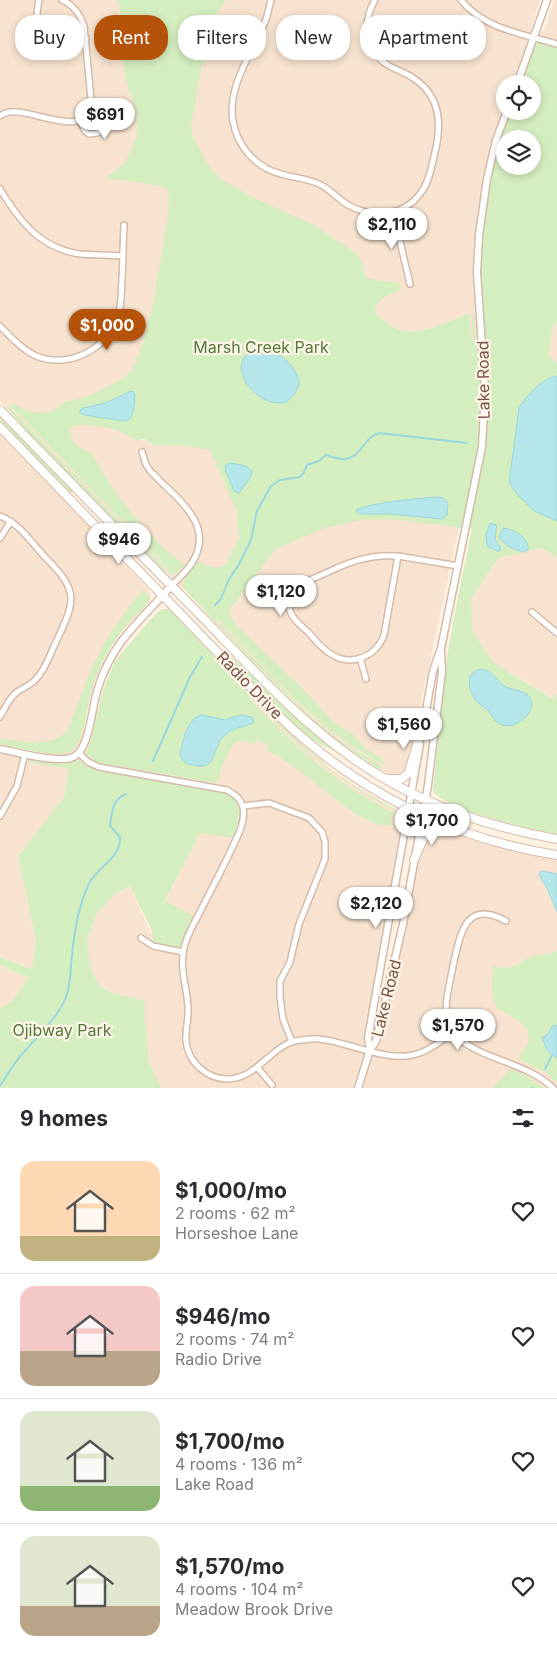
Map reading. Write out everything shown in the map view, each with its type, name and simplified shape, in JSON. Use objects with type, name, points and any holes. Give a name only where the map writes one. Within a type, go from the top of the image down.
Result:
[{"type":"main road","name":"Radio Drive","points":[[0,410],[309,724],[349,755],[381,776],[425,800],[464,816],[494,826],[557,839]]},
{"type":"main road","name":"Radio Drive","points":[[0,427],[164,595],[261,698],[298,734],[348,773],[375,790],[446,826],[491,841],[557,855]]},
{"type":"main road","points":[[381,776],[397,780],[408,775],[424,723]]},
{"type":"main road","points":[[414,860],[430,828],[446,826]]},
{"type":"street","points":[[38,0],[38,21],[40,28],[45,32],[66,37],[86,38]]},
{"type":"street","points":[[0,116],[11,112],[67,122],[80,121],[89,113],[91,99],[84,26],[75,9],[62,0]]},
{"type":"street","points":[[271,0],[266,20],[235,90],[232,106],[233,122],[237,136],[252,158],[266,169],[280,174],[311,180],[322,185],[341,200],[363,211],[372,213],[393,212],[411,204],[423,190],[438,140],[439,116],[432,98],[421,84],[413,77],[386,64],[375,53],[367,30],[368,15],[375,0]]},
{"type":"street","points":[[461,0],[471,11],[487,22],[557,44]]},
{"type":"street","points":[[520,75],[547,0]]},
{"type":"street","points":[[80,121],[85,131],[89,134],[98,133],[101,124],[99,120],[89,113]]},
{"type":"street","name":"Lake Road","points":[[370,1051],[368,1038],[433,671],[441,648],[479,467],[484,423],[485,373],[477,272],[479,235],[487,179],[496,140],[504,120]]},
{"type":"street","points":[[0,189],[23,223],[41,239],[64,250],[80,254],[123,256]]},
{"type":"street","points":[[393,212],[410,284]]},
{"type":"street","points":[[0,326],[25,350],[41,358],[64,360],[89,352],[106,338],[118,318],[124,225]]},
{"type":"street","points":[[0,749],[62,760],[71,758],[79,753],[86,741],[95,696],[108,663],[130,630],[164,595],[194,559],[199,544],[198,528],[189,510],[148,468],[142,452]]},
{"type":"street","points":[[0,516],[11,521],[65,578],[70,592],[71,607],[42,671],[35,681],[12,697],[0,717]]},
{"type":"street","points":[[0,538],[11,521]]},
{"type":"street","points":[[398,556],[382,639],[374,650],[360,658],[341,659],[326,651],[292,616],[289,607],[293,591],[299,586],[355,560],[374,556],[398,556],[458,566]]},
{"type":"street","points":[[532,612],[557,633]]},
{"type":"street","name":"Lake Road","points":[[358,1088],[370,1051],[376,1041],[393,974],[432,753],[442,672],[441,648]]},
{"type":"street","points":[[360,658],[366,679]]},
{"type":"street","points":[[79,753],[89,763],[99,767],[227,790],[234,794],[243,806],[244,817],[241,828],[191,930],[183,952],[182,971],[188,1008],[186,1042],[190,1056],[202,1070],[217,1078],[233,1079],[241,1077],[292,1042],[318,1038],[387,1056],[410,1056],[432,1047],[453,1033]]},
{"type":"street","points":[[0,816],[17,786],[25,754]]},
{"type":"street","points":[[243,806],[270,803],[309,818],[322,832],[325,842],[325,858],[299,924],[290,962],[280,981],[283,1018],[292,1042]]},
{"type":"street","points":[[506,921],[496,915],[482,913],[469,920],[462,931],[445,1007],[447,1021],[453,1033],[462,1042],[528,1071],[554,1088]]},
{"type":"street","points":[[141,938],[153,946],[183,952]]},
{"type":"street","points":[[256,1067],[272,1085]]},
{"type":"shaded area","points":[[0,0],[117,0],[123,15],[94,15],[94,60],[137,60],[175,187],[141,377],[120,430],[138,440],[147,440],[154,446],[182,444],[210,449],[237,508],[240,537],[225,574],[197,563],[183,581],[185,591],[0,401]]},
{"type":"shaded area","points":[[209,0],[540,0],[531,27],[534,37],[545,29],[554,0],[557,0],[557,44],[526,75],[496,75],[496,120],[504,120],[503,130],[496,130],[496,175],[499,175],[482,340],[416,336],[390,329],[365,305],[399,289],[397,283],[364,282],[211,172],[186,128],[198,60],[266,60],[266,15],[206,15]]},
{"type":"shaded area","points":[[557,321],[557,363],[549,357],[552,329]]},
{"type":"shaded area","points":[[0,435],[86,523],[151,594],[149,602],[122,631],[106,654],[91,692],[82,742],[76,751],[67,755],[54,755],[0,744]]},
{"type":"shaded area","points":[[398,518],[459,527],[421,702],[410,763],[404,775],[392,777],[356,754],[311,719],[215,622],[275,547],[321,527],[362,519]]},
{"type":"shaded area","points":[[542,548],[557,557],[557,694],[554,699],[493,662],[473,632],[471,599],[498,558]]},
{"type":"shaded area","points":[[252,695],[286,729],[331,769],[360,789],[397,810],[400,815],[401,822],[387,930],[368,1038],[370,1049],[376,1041],[422,815],[439,823],[557,855],[557,1088],[161,1088],[149,1061],[145,1001],[111,993],[99,985],[90,967],[87,940],[97,913],[114,895],[130,886],[153,938],[165,902],[200,832],[232,838],[239,820],[239,807],[233,798],[226,794],[97,771],[88,768],[79,760],[75,761],[86,751],[87,757],[96,762],[215,783],[218,767]]},
{"type":"shaded area","points":[[0,754],[34,760],[29,762],[69,769],[64,797],[18,856],[36,941],[33,969],[0,957]]},
{"type":"shaded area","points":[[0,965],[28,978],[13,1000],[0,1009]]},
{"type":"green space","name":"Marsh Creek Park","points":[[117,0],[226,0],[216,15],[178,15],[178,60],[203,60],[191,125],[193,137],[215,174],[252,197],[312,224],[356,253],[359,256],[367,278],[398,282],[400,290],[383,298],[375,307],[379,316],[393,327],[409,332],[426,330],[469,314],[472,340],[471,314],[473,314],[476,340],[482,340],[477,272],[482,203],[496,151],[496,175],[541,175],[541,130],[502,130],[505,120],[541,120],[541,75],[520,75],[534,38],[557,44],[557,321],[552,329],[549,357],[557,363],[557,557],[542,548],[498,558],[471,599],[473,632],[493,662],[553,699],[557,694],[557,834],[489,818],[452,804],[439,797],[433,790],[447,657],[472,529],[391,519],[360,520],[322,529],[276,549],[231,608],[230,616],[237,626],[304,690],[333,721],[354,735],[366,749],[383,759],[383,765],[325,726],[218,619],[216,620],[310,716],[342,742],[382,767],[380,770],[339,742],[305,713],[246,655],[183,588],[185,577],[197,561],[215,567],[225,565],[239,538],[237,512],[210,450],[183,445],[154,446],[146,440],[137,441],[122,432],[111,429],[81,425],[71,427],[70,433],[73,442],[92,455],[111,486],[129,510],[156,540],[185,565],[177,573],[169,575],[168,570],[160,560],[9,404],[15,404],[31,412],[51,412],[65,402],[98,392],[122,379],[132,370],[144,340],[153,304],[167,222],[169,198],[167,190],[163,187],[107,179],[108,175],[121,167],[125,161],[135,142],[137,131],[138,122],[125,73],[124,60],[168,60],[168,15],[121,15]]},
{"type":"green space","points":[[8,406],[163,566],[167,574],[31,435],[6,407]]},
{"type":"green space","points":[[0,416],[73,491],[70,494],[0,422]]},
{"type":"green space","points":[[143,590],[151,598],[146,606],[123,629],[104,660],[93,685],[80,739],[72,751],[58,754],[0,744],[0,738],[24,742],[41,742],[49,741],[64,734],[92,667],[115,627]]},
{"type":"green space","points":[[164,609],[174,613],[270,715],[311,753],[340,776],[395,809],[391,809],[364,793],[313,757],[251,698],[250,700],[260,710],[312,759],[349,787],[393,813],[390,825],[378,824],[364,819],[281,759],[281,757],[267,751],[268,745],[257,740],[254,745],[242,740],[233,744],[221,769],[218,782],[215,783],[96,762],[87,756],[86,752],[91,740],[103,690],[115,661],[150,620],[160,610]]},
{"type":"green space","points":[[231,656],[309,728],[337,751],[310,739],[291,723],[229,658]]},
{"type":"green space","name":"Ojibway Park","points":[[30,760],[63,764],[79,760],[87,767],[99,771],[227,794],[237,803],[239,820],[232,838],[200,833],[165,901],[197,918],[183,952],[153,946],[152,931],[130,886],[114,895],[97,913],[87,940],[90,967],[99,985],[111,993],[145,1001],[149,1061],[161,1088],[0,1088],[0,1009],[13,1000],[28,978],[0,965],[0,957],[32,969],[36,941],[18,856],[64,797],[69,769],[28,762]]},
{"type":"green space","points":[[557,950],[557,1025],[552,1026],[543,1042],[547,1050],[557,1058],[557,1083],[545,1072],[518,1059],[529,1041],[527,1029],[518,1020],[501,1011],[495,1005],[492,993],[493,966],[508,968],[516,966],[528,958]]},
{"type":"green space","points":[[511,1069],[528,1077],[544,1088],[492,1088]]},
{"type":"water","points":[[263,349],[274,352],[286,360],[298,376],[298,388],[286,402],[273,402],[262,398],[252,390],[245,380],[242,370],[243,361],[250,353]]},
{"type":"water","points":[[557,376],[557,521],[534,511],[509,483],[519,408],[536,388],[546,380]]},
{"type":"water","points":[[133,391],[135,394],[134,404],[129,420],[123,421],[80,413],[80,410],[83,408],[106,403]]},
{"type":"water","points":[[230,463],[246,466],[252,471],[251,477],[239,493],[234,491],[226,472],[225,466]]},
{"type":"water","points":[[436,497],[444,498],[448,504],[447,515],[442,519],[391,514],[360,514],[356,511],[381,503]]},
{"type":"water","points":[[490,523],[497,527],[495,537],[496,542],[500,546],[500,551],[487,546],[486,536]]},
{"type":"water","points":[[503,528],[512,530],[524,538],[528,550],[524,552],[517,550],[503,542],[499,536]]},
{"type":"water","points":[[482,669],[489,672],[506,687],[528,695],[532,703],[531,709],[524,719],[513,725],[502,725],[477,702],[471,692],[469,682],[472,673]]},
{"type":"water","points":[[202,715],[225,720],[241,715],[252,717],[254,722],[226,734],[221,739],[210,762],[199,766],[185,762],[180,753],[190,724]]},
{"type":"water","points":[[543,871],[557,874],[557,912],[548,890],[539,875]]},
{"type":"water","points":[[557,1025],[557,1058],[547,1050],[542,1038],[548,1034],[552,1026]]},
{"type":"waterway","points":[[215,605],[221,599],[229,579],[251,540],[257,511],[271,486],[280,480],[300,477],[307,465],[319,461],[326,455],[341,459],[351,457],[370,438],[379,433],[467,443]]},
{"type":"waterway","points":[[153,761],[190,677],[202,657]]},
{"type":"waterway","points":[[0,1086],[16,1061],[57,1014],[66,997],[70,982],[75,929],[79,911],[92,879],[113,857],[119,845],[120,837],[110,826],[111,816],[115,803],[121,796],[126,794]]},
{"type":"waterway","points":[[545,1069],[552,1055]]}]
